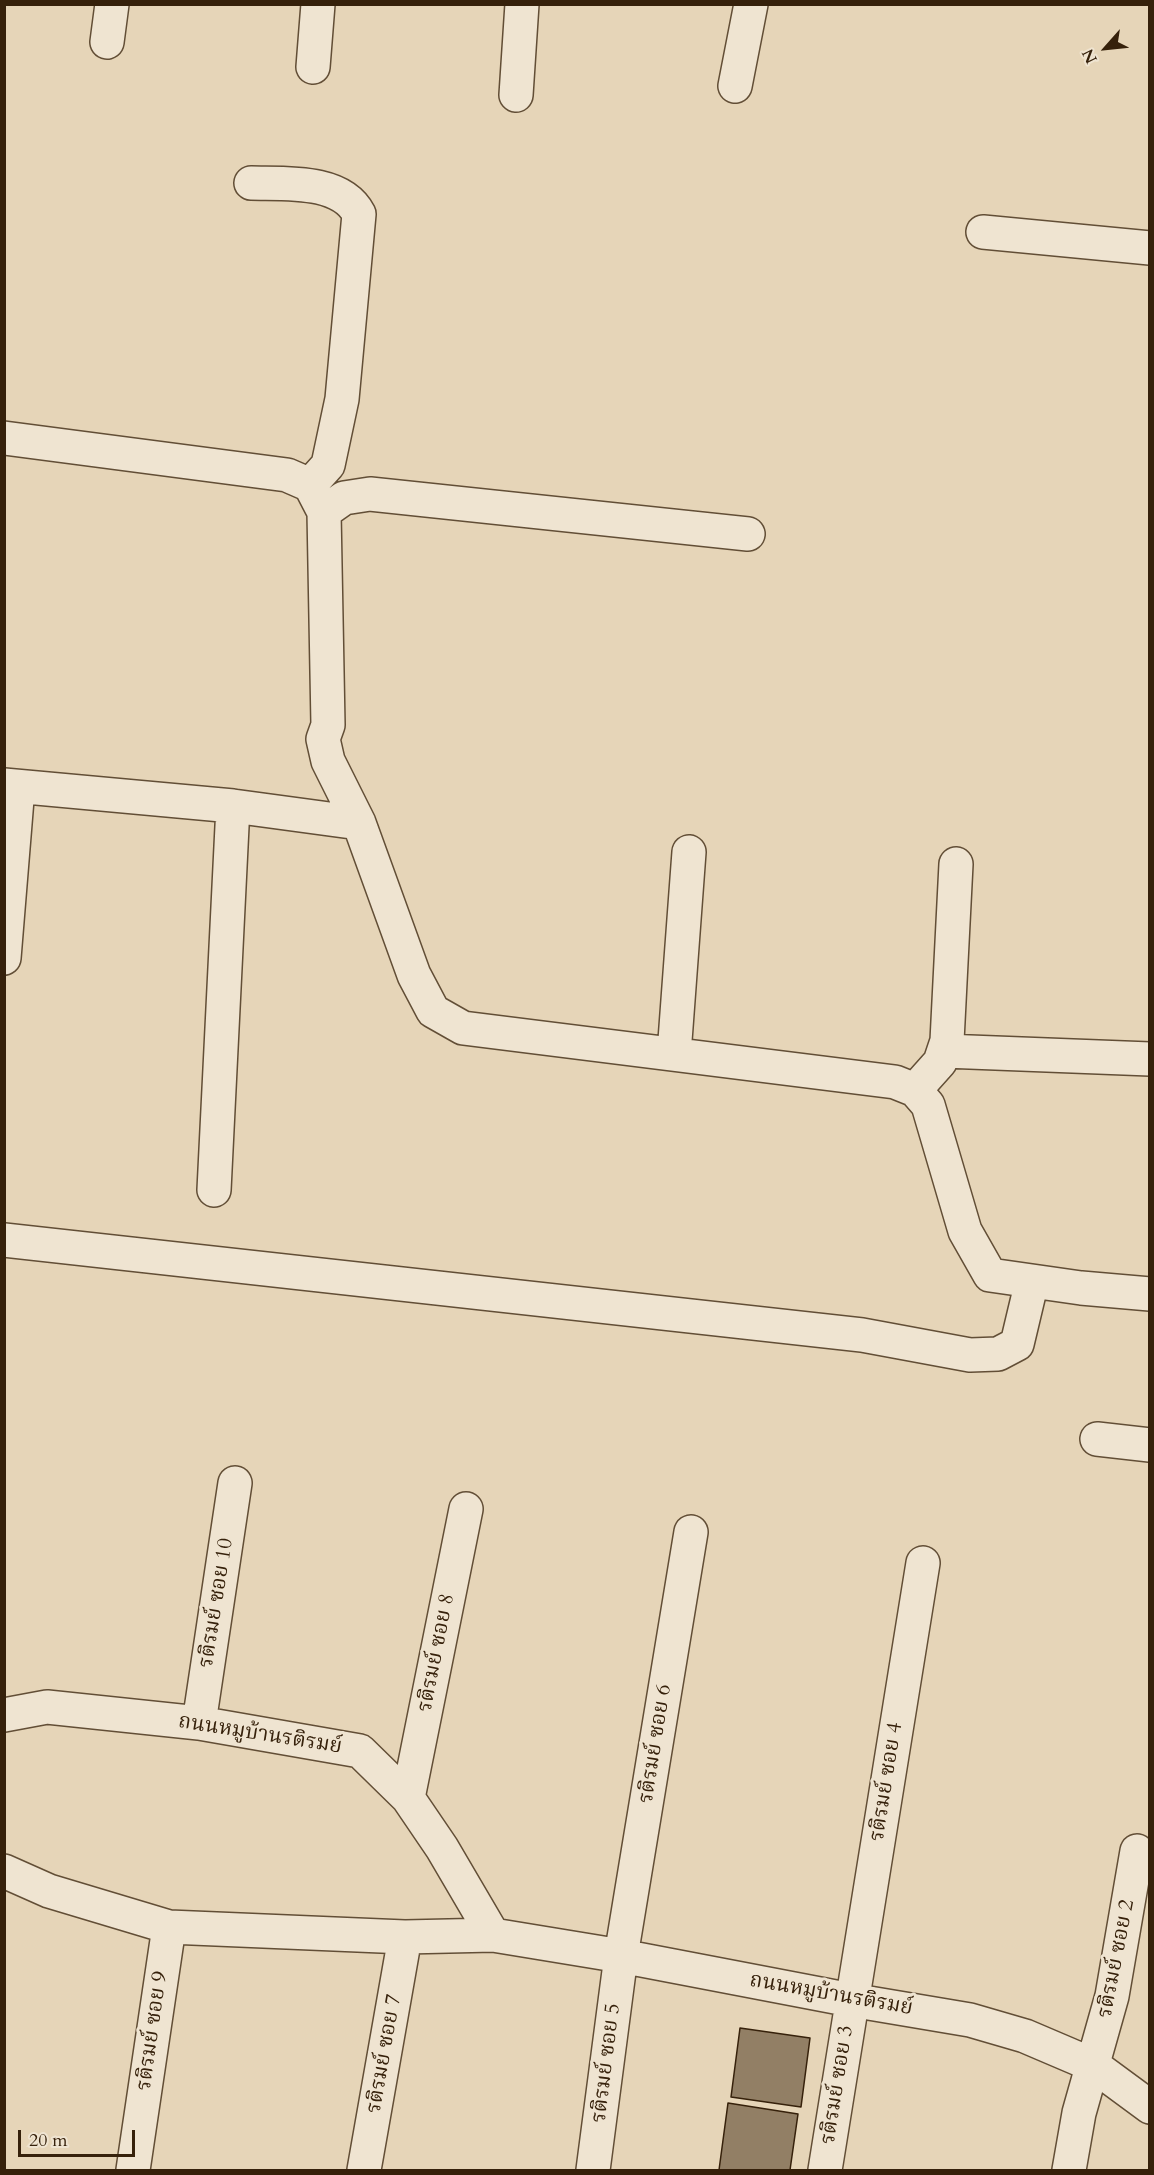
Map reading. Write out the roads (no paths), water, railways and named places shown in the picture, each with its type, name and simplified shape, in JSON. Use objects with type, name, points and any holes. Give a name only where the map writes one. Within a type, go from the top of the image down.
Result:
[{"type":"street","points":[[107,42],[112,4]]},
{"type":"street","points":[[313,67],[318,4]]},
{"type":"street","points":[[516,95],[522,4]]},
{"type":"street","points":[[735,86],[751,4]]},
{"type":"street","points":[[251,183],[321,186],[354,203],[359,214],[342,399],[328,465],[317,499],[328,726],[323,739],[328,761],[359,822],[414,975],[433,1011],[464,1028],[895,1082],[915,1090],[928,1105],[964,1231],[990,1275],[1081,1288],[1149,1294]]},
{"type":"street","points":[[982,232],[1149,248]]},
{"type":"street","points":[[4,438],[287,475],[317,499],[370,494],[748,534]]},
{"type":"street","points":[[4,958],[11,786],[233,806],[359,822]]},
{"type":"street","points":[[214,1190],[233,806]]},
{"type":"street","points":[[674,1054],[689,852]]},
{"type":"street","points":[[915,1090],[940,1062],[947,1041],[956,864]]},
{"type":"street","points":[[944,1051],[1149,1059]]},
{"type":"street","points":[[4,1240],[862,1335],[970,1355],[998,1354],[1017,1344],[1032,1281]]},
{"type":"street","points":[[1097,1439],[1149,1445]]},
{"type":"street","name":"รติรมย์ ซอย 10","points":[[199,1723],[235,1483]]},
{"type":"street","name":"รติรมย์ ซอย 8","points":[[408,1798],[466,1509]]},
{"type":"street","name":"รติรมย์ ซอย 6","points":[[621,1956],[691,1532]]},
{"type":"street","name":"รติรมย์ ซอย 4","points":[[851,2000],[923,1563]]},
{"type":"street","name":"ถนนหมูบ้านรติรมย์","points":[[4,1715],[47,1707],[199,1723],[360,1751],[408,1798],[442,1848],[494,1935]]},
{"type":"street","name":"รติรมย์ ซอย 2","points":[[1069,2170],[1079,2113],[1112,1996],[1137,1851]]},
{"type":"street","name":"ถนนหมูบ้านรติรมย์","points":[[4,1871],[49,1891],[169,1927],[405,1937],[494,1935],[970,2020],[1024,2036],[1093,2065],[1149,2107]]},
{"type":"street","name":"รติรมย์ ซอย 9","points":[[133,2170],[169,1927]]},
{"type":"street","name":"รติรมย์ ซอย 7","points":[[364,2170],[405,1937]]},
{"type":"street","name":"รติรมย์ ซอย 5","points":[[593,2170],[621,1956]]},
{"type":"street","name":"รติรมย์ ซอย 3","points":[[825,2170],[851,2000]]}]
